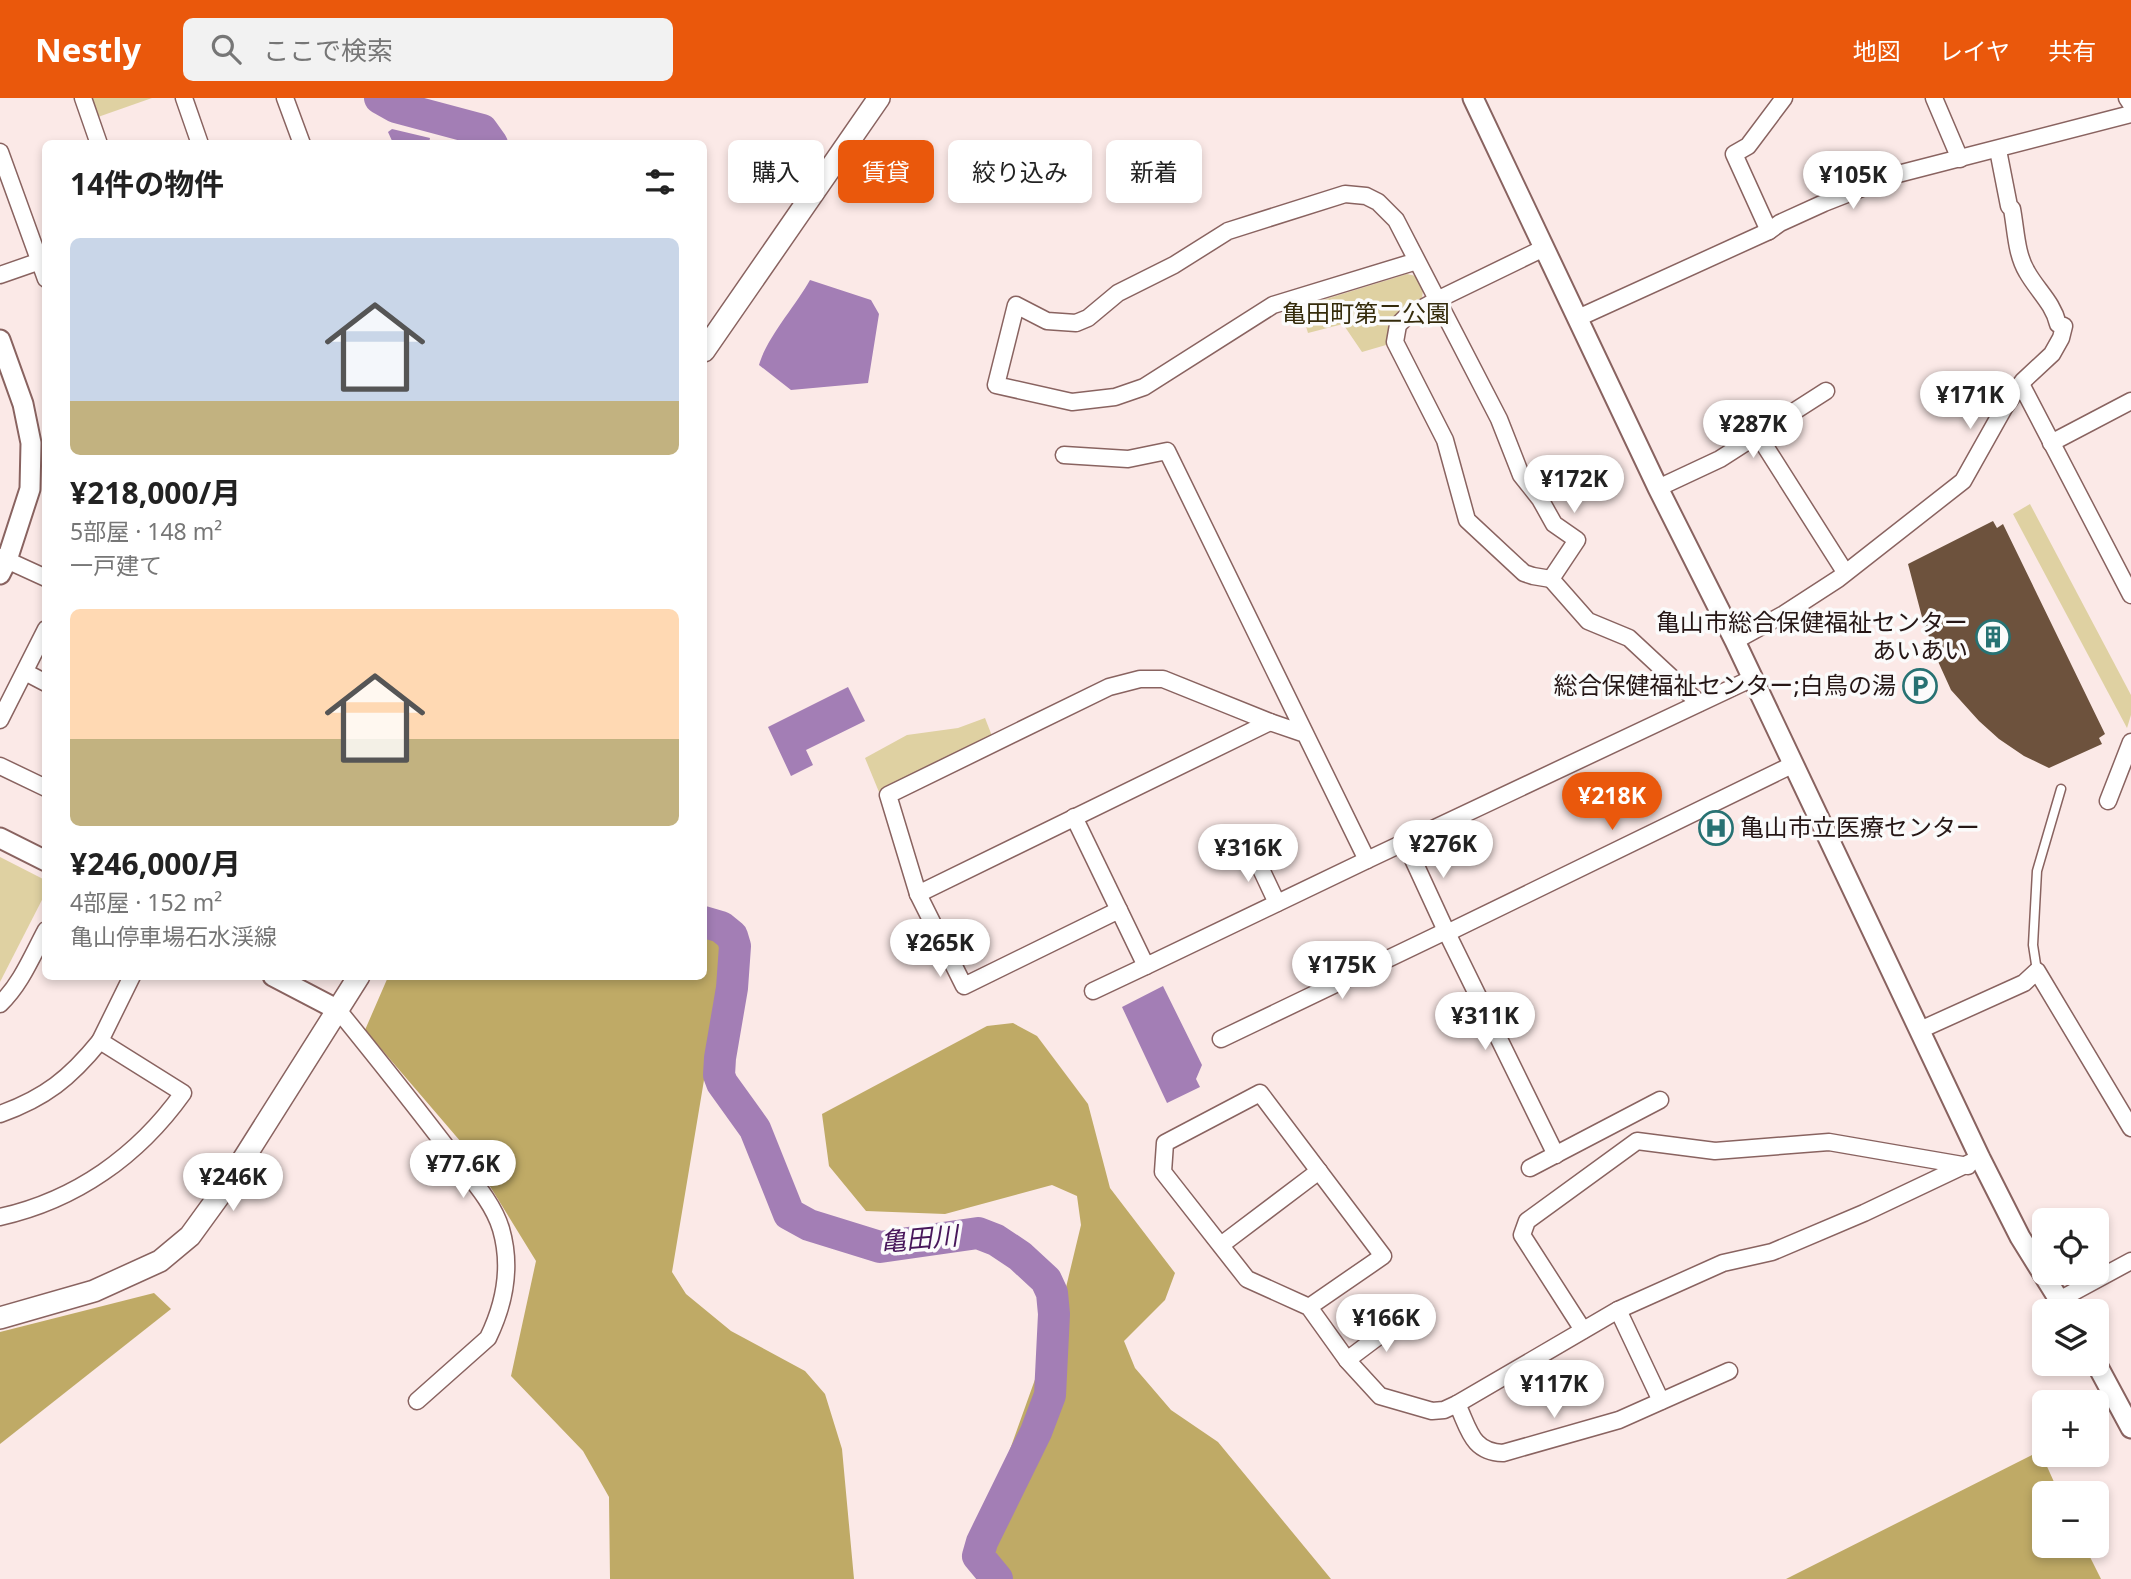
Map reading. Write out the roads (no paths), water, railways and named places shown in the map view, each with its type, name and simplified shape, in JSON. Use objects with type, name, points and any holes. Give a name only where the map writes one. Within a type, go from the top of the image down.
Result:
[{"type":"main road","points":[[707,347],[878,98]]},
{"type":"main road","points":[[0,1318],[94,1291],[160,1261],[190,1236],[227,1185],[357,980]]},
{"type":"street","points":[[83,98],[98,140]]},
{"type":"street","points":[[184,98],[199,140]]},
{"type":"street","points":[[285,98],[301,140]]},
{"type":"street","points":[[1473,98],[1920,1030],[1974,1162],[2058,1299]]},
{"type":"street","points":[[1769,231],[1734,154],[1748,146],[1784,98]]},
{"type":"street","points":[[1934,98],[1960,159]]},
{"type":"street","points":[[2127,98],[2131,104]]},
{"type":"street","points":[[1578,318],[1824,203],[1898,174],[2131,114]]},
{"type":"street","points":[[1735,641],[1784,614],[1845,572],[1963,481],[2004,408],[2021,384],[2052,354],[2061,338],[2064,326],[2058,324],[2055,312],[2027,272],[2020,257],[1998,150]]},
{"type":"street","points":[[0,152],[42,260],[0,275]]},
{"type":"street","points":[[1417,261],[1273,305],[1144,387],[1115,397],[1072,402],[996,384],[1016,305],[1047,321],[1076,323],[1088,318],[1118,293],[1174,265],[1228,231],[1345,194],[1366,196],[1387,209],[1396,220],[1499,419],[1521,475],[1540,499],[1554,524],[1577,540],[1551,579]]},
{"type":"street","points":[[1544,248],[1406,317],[1398,326],[1395,342],[1446,440],[1467,520],[1524,573],[1551,579],[1588,621],[1629,638],[1699,703]]},
{"type":"street","points":[[0,340],[23,404],[31,443],[30,489],[2,564],[42,577]]},
{"type":"street","points":[[2021,384],[2051,443],[2126,573],[2131,595]]},
{"type":"street","points":[[1658,488],[1720,459],[1826,391]]},
{"type":"street","points":[[2051,443],[2131,401]]},
{"type":"street","points":[[1758,435],[1845,572]]},
{"type":"street","points":[[1064,455],[1128,459],[1167,451],[1367,860]]},
{"type":"street","points":[[0,720],[42,637]]},
{"type":"street","points":[[24,672],[42,681]]},
{"type":"street","points":[[1093,991],[1753,678]]},
{"type":"street","points":[[1119,910],[964,986],[918,894],[888,795],[1109,687],[1140,679],[1163,680],[1305,734]]},
{"type":"street","points":[[918,894],[1270,722]]},
{"type":"street","points":[[2108,801],[2131,742]]},
{"type":"street","points":[[1221,1039],[1794,764]]},
{"type":"street","points":[[0,766],[42,786]]},
{"type":"street","points":[[1074,817],[1146,966]]},
{"type":"street","points":[[0,838],[42,859]]},
{"type":"street","points":[[1405,842],[1446,932],[1556,1155]]},
{"type":"street","points":[[1252,850],[1277,904]]},
{"type":"street","points":[[0,1004],[18,984],[42,938]]},
{"type":"street","points":[[1920,1030],[2024,983],[2037,971],[2131,1128]]},
{"type":"street","points":[[0,1114],[41,1097],[74,1071],[100,1041],[130,980]]},
{"type":"street","points":[[281,980],[338,1010],[483,1195],[496,1216],[501,1231],[506,1253],[506,1287],[495,1324],[488,1338],[418,1401]]},
{"type":"street","points":[[0,1217],[74,1192],[103,1174],[141,1143],[171,1111],[183,1093],[100,1041]]},
{"type":"street","points":[[1309,1307],[1382,1256],[1260,1093],[1165,1143],[1163,1172],[1247,1279],[1309,1307],[1347,1360],[1380,1395],[1432,1411],[1444,1410],[1457,1404],[1618,1310],[1723,1263],[1772,1252],[1974,1162]]},
{"type":"street","points":[[1530,1168],[1660,1100]]},
{"type":"street","points":[[1583,1329],[1522,1235],[1527,1221],[1637,1141],[1715,1151],[1829,1142],[1974,1162]]},
{"type":"street","points":[[1221,1245],[1319,1171]]},
{"type":"street","points":[[2071,1299],[2131,1261]]},
{"type":"street","points":[[1618,1310],[1661,1401]]},
{"type":"street","points":[[1347,1360],[1404,1318]]},
{"type":"street","points":[[1457,1404],[1475,1442],[1487,1451],[1503,1453],[1619,1420],[1729,1371]]},
{"type":"street","points":[[2103,1376],[2131,1427]]},
{"type":"lane","points":[[2037,971],[2033,945],[2037,871],[2061,789]]},
{"type":"waterway","name":"亀田川","points":[[380,98],[396,107],[482,130],[489,140]]},
{"type":"waterway","name":"亀田川","points":[[707,923],[721,927],[732,936],[735,946],[732,988],[719,1075],[755,1129],[789,1214],[809,1225],[880,1247],[978,1233],[996,1240],[1020,1256],[1046,1280],[1052,1293],[1054,1314],[1050,1395],[1036,1432],[982,1542],[978,1556],[997,1579]]},
{"type":"place","name":"亀山市総合保健福祉センター あいあい","points":[[1993,637]]},
{"type":"place","name":"総合保健福祉センター;白鳥の湯","points":[[1920,686]]},
{"type":"place","name":"亀山市立医療センター","points":[[1716,828]]},
{"type":"park label","name":"亀田町第二公園","points":[[1366,314]]}]
